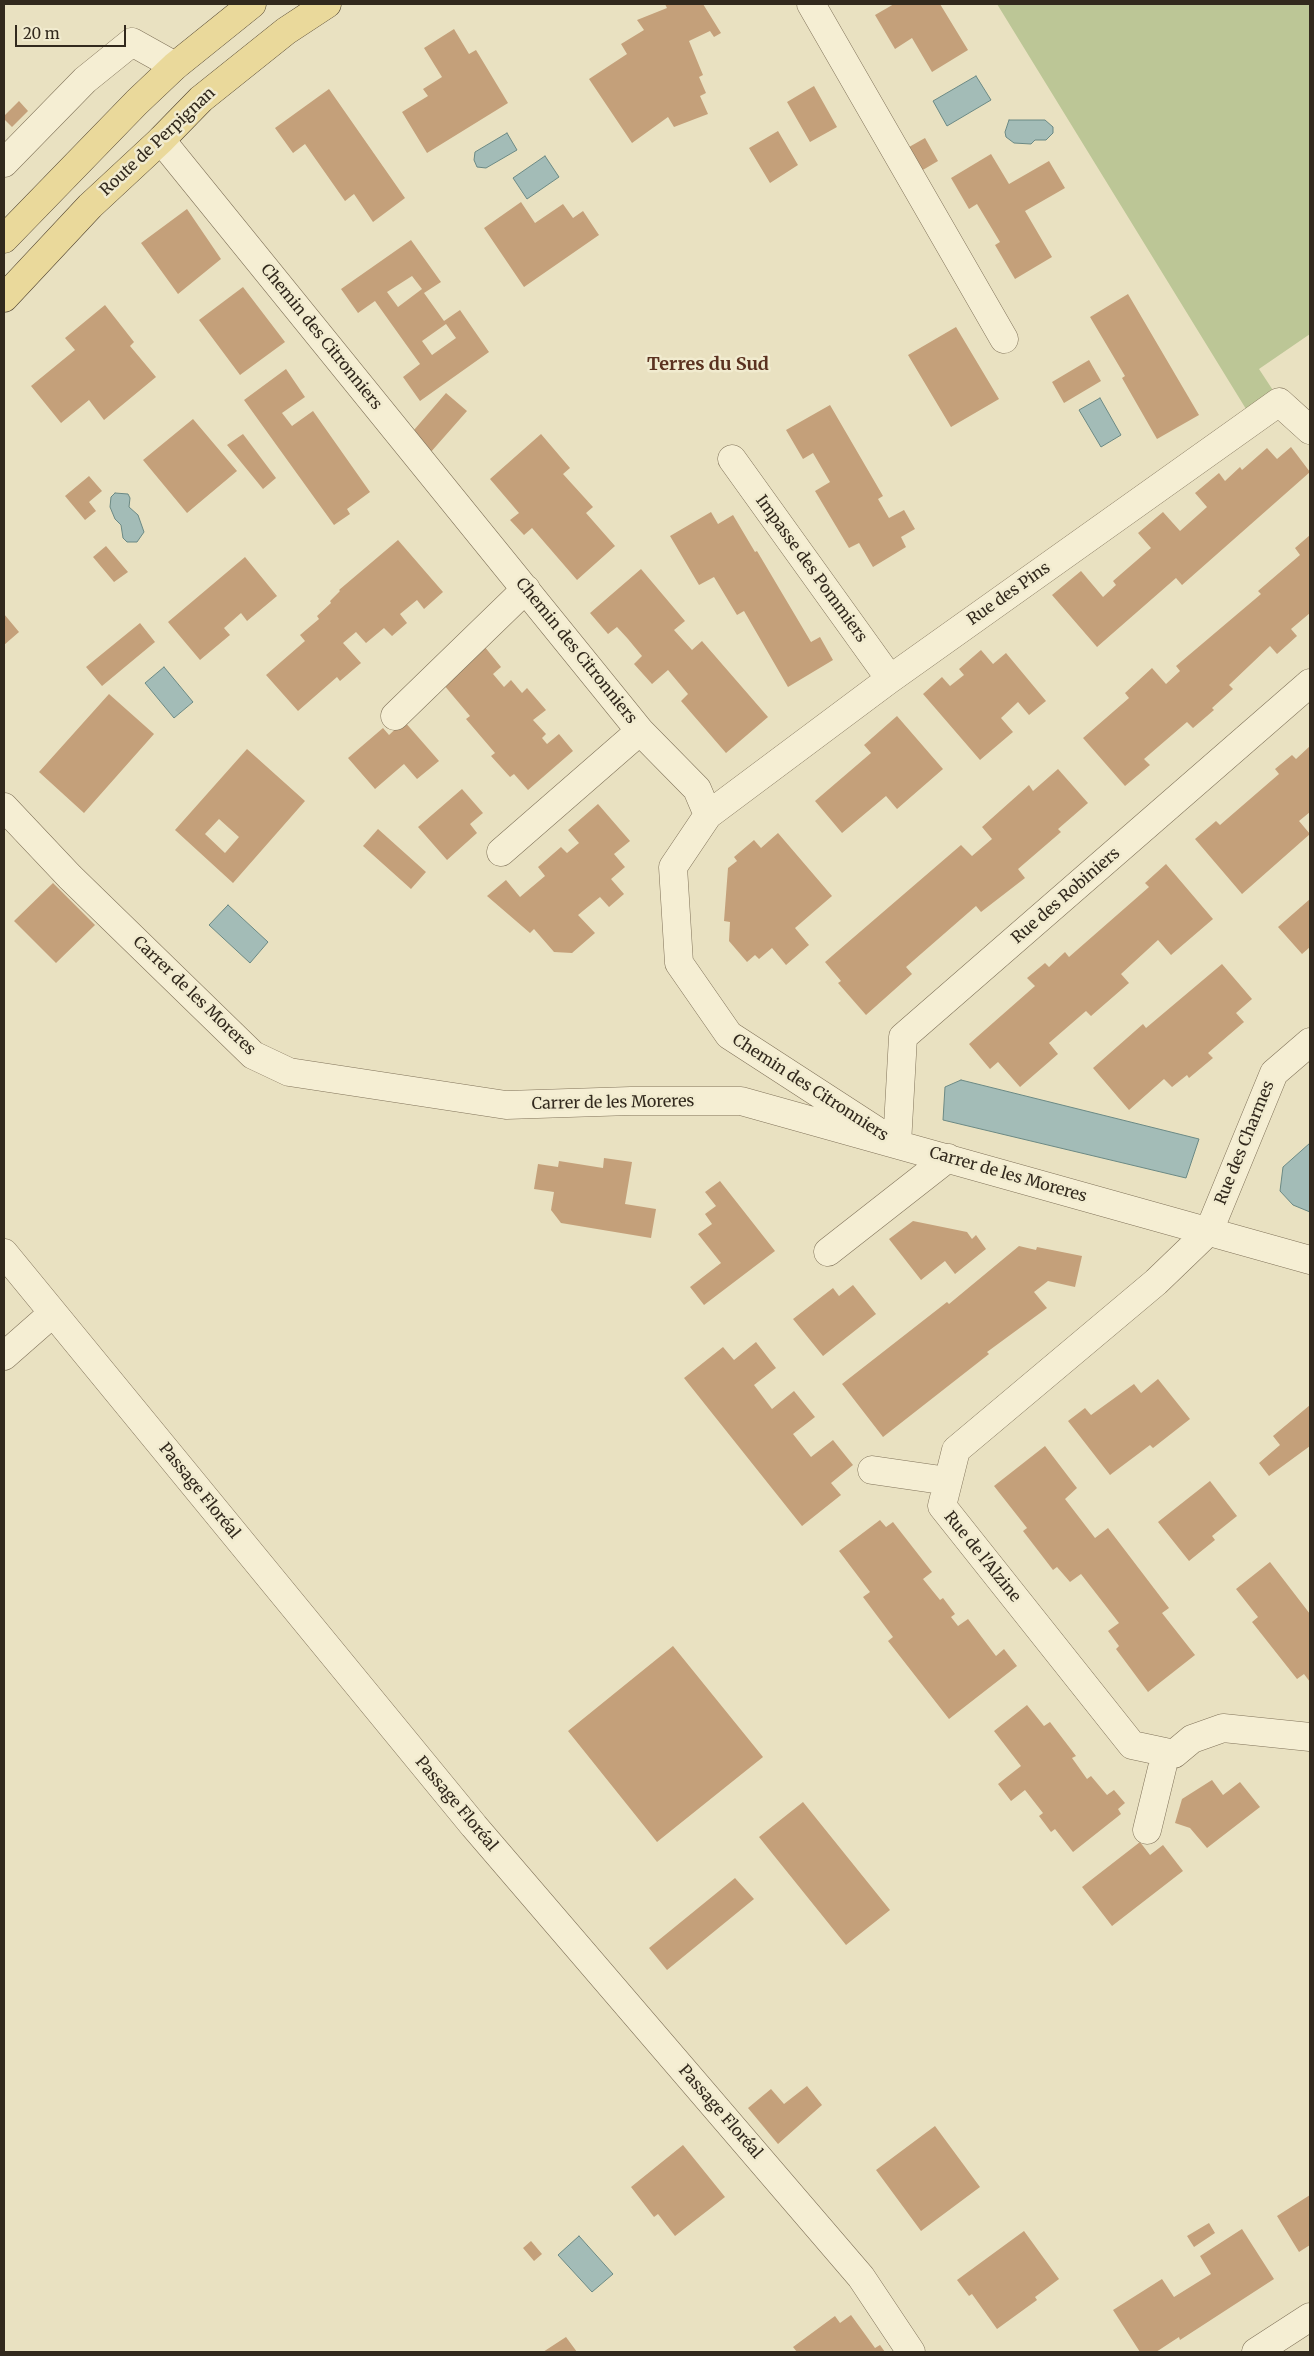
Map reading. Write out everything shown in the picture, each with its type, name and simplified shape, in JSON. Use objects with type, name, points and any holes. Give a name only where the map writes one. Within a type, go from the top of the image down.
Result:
[{"type":"main road","points":[[4,239],[137,102],[175,66],[252,4]]},
{"type":"main road","name":"Route de Perpignan","points":[[4,298],[90,206],[161,140],[201,99],[286,31],[327,4]]},
{"type":"street","points":[[811,4],[1004,339]]},
{"type":"street","points":[[4,163],[85,80],[132,42],[175,66]]},
{"type":"street","name":"Chemin des Citronniers","points":[[161,140],[640,731],[697,789],[708,816],[673,867],[679,963],[729,1035],[897,1144]]},
{"type":"street","name":"Rue des Pins","points":[[708,816],[890,679],[1278,402],[1310,430]]},
{"type":"street","name":"Impasse des Pommiers","points":[[732,459],[890,679]]},
{"type":"street","points":[[395,716],[526,589]]},
{"type":"street","name":"Rue des Robiniers","points":[[897,1144],[903,1037],[1310,683]]},
{"type":"street","points":[[501,852],[640,731]]},
{"type":"street","name":"Carrer de les Moreres","points":[[4,807],[70,877],[253,1055],[289,1072],[506,1105],[631,1101],[741,1101],[1310,1260]]},
{"type":"street","name":"Rue des Charmes","points":[[1208,1230],[1274,1073],[1310,1042]]},
{"type":"street","points":[[828,1252],[948,1158]]},
{"type":"street","name":"Rue de l'Alzine","points":[[1166,1752],[1132,1745],[942,1506],[956,1450],[1156,1282],[1208,1230]]},
{"type":"street","name":"Passage Floréal","points":[[4,1253],[474,1826],[861,2277],[911,2352]]},
{"type":"street","points":[[4,1356],[53,1313]]},
{"type":"street","points":[[872,1470],[948,1480]]},
{"type":"street","points":[[1147,1830],[1166,1752],[1174,1754],[1192,1739],[1223,1728],[1310,1736]]},
{"type":"street","points":[[1256,2352],[1310,2318]]},
{"type":"green space","points":[[997,4],[1310,4],[1310,334],[1259,369],[1282,404],[1254,422]]},
{"type":"water","points":[[976,76],[991,100],[947,126],[933,101]]},
{"type":"water","points":[[1009,120],[1045,120],[1053,127],[1053,133],[1046,140],[1035,140],[1031,144],[1014,143],[1006,137],[1005,132]]},
{"type":"water","points":[[507,133],[517,150],[486,168],[477,167],[474,160],[475,152]]},
{"type":"water","points":[[545,156],[559,177],[527,199],[513,178]]},
{"type":"water","points":[[1100,398],[1121,435],[1101,447],[1079,410]]},
{"type":"water","points":[[115,493],[128,494],[130,498],[129,507],[138,515],[144,532],[137,542],[127,542],[123,538],[121,525],[115,519],[110,507],[111,497]]},
{"type":"water","points":[[164,667],[193,702],[174,718],[145,683]]},
{"type":"water","points":[[228,905],[268,942],[250,963],[209,925]]},
{"type":"water","points":[[961,1080],[1199,1139],[1186,1178],[943,1120],[945,1087]]},
{"type":"water","points":[[1310,1143],[1310,1212],[1293,1205],[1280,1191],[1283,1167]]},
{"type":"water","points":[[579,2236],[613,2274],[592,2292],[558,2255]]},
{"type":"building","points":[[665,4],[703,4],[721,33],[714,37],[710,31],[689,41],[703,75],[699,77],[706,93],[700,96],[708,114],[674,127],[668,117],[632,143],[589,79],[627,54],[621,44],[644,30],[637,20],[667,8]]},
{"type":"building","points":[[894,4],[940,4],[968,50],[932,72],[912,38],[895,49],[875,15]]},
{"type":"building","points":[[454,29],[469,54],[476,50],[508,103],[427,153],[402,112],[428,96],[423,89],[442,77],[424,48]]},
{"type":"building","points":[[814,86],[837,127],[810,142],[787,102]]},
{"type":"building","points":[[329,89],[405,198],[373,222],[354,194],[345,201],[305,144],[293,153],[275,128]]},
{"type":"building","points":[[19,101],[28,111],[12,127],[4,119],[4,116]]},
{"type":"building","points":[[778,131],[798,165],[770,183],[749,148]]},
{"type":"building","points":[[925,138],[938,161],[916,174],[902,151]]},
{"type":"building","points":[[991,154],[1009,184],[1049,161],[1065,188],[1025,211],[1052,257],[1015,279],[995,245],[1000,242],[977,204],[969,209],[951,178]]},
{"type":"building","points":[[521,202],[535,223],[563,204],[573,218],[583,211],[599,235],[524,287],[484,228]]},
{"type":"building","points":[[187,209],[221,259],[178,294],[141,243]]},
{"type":"building","points":[[411,240],[441,282],[424,293],[444,321],[460,310],[489,352],[420,401],[403,377],[420,364],[375,301],[358,313],[341,289]],"holes":[[[412,276],[422,289],[398,307],[387,292]],[[446,324],[456,338],[432,355],[422,341]]]},
{"type":"building","points":[[243,287],[285,342],[240,375],[199,320]]},
{"type":"building","points":[[1128,294],[1199,415],[1157,439],[1122,378],[1125,376],[1090,317]]},
{"type":"building","points":[[105,305],[134,342],[130,346],[156,377],[104,420],[89,400],[61,423],[31,386],[75,350],[65,338]]},
{"type":"building","points":[[956,327],[999,399],[951,427],[908,355]]},
{"type":"building","points":[[1089,360],[1101,381],[1064,403],[1052,382]]},
{"type":"building","points":[[286,369],[305,397],[282,413],[292,426],[313,411],[370,492],[347,509],[350,514],[334,525],[244,400]]},
{"type":"building","points":[[446,393],[467,411],[430,453],[414,430]]},
{"type":"building","points":[[830,405],[883,496],[878,499],[889,518],[904,510],[915,529],[901,537],[906,547],[873,567],[859,543],[849,548],[815,491],[830,482],[813,453],[803,459],[786,430]]},
{"type":"building","points":[[193,419],[237,471],[187,513],[143,460]]},
{"type":"building","points":[[243,434],[276,478],[263,489],[227,445]]},
{"type":"building","points":[[541,434],[570,468],[563,474],[593,507],[586,513],[615,546],[577,580],[532,528],[524,535],[510,520],[519,513],[490,479]]},
{"type":"building","points":[[1291,447],[1310,472],[1182,585],[1176,578],[1097,647],[1052,595],[1081,571],[1103,597],[1116,585],[1113,581],[1151,548],[1138,533],[1163,512],[1180,531],[1207,507],[1195,493],[1219,473],[1225,481],[1240,467],[1242,470],[1267,448],[1277,459]]},
{"type":"building","points":[[89,476],[102,491],[89,502],[96,511],[85,520],[65,496]]},
{"type":"building","points":[[711,512],[718,524],[733,515],[755,552],[757,551],[811,642],[820,637],[833,660],[788,687],[744,611],[737,615],[714,577],[699,585],[670,536]]},
{"type":"building","points":[[1310,535],[1310,613],[1291,629],[1297,636],[1277,654],[1270,646],[1229,685],[1233,689],[1212,708],[1214,710],[1193,728],[1187,722],[1144,759],[1150,765],[1125,786],[1083,738],[1129,698],[1125,693],[1152,668],[1166,684],[1180,671],[1176,666],[1261,594],[1258,591],[1300,555],[1295,548]]},
{"type":"building","points":[[398,540],[443,592],[424,609],[417,600],[400,614],[407,623],[392,636],[384,628],[366,643],[356,632],[343,643],[361,663],[340,681],[337,677],[298,711],[266,675],[305,641],[300,635],[319,619],[317,616],[331,603],[330,601],[339,590]]},
{"type":"building","points":[[106,546],[128,572],[114,582],[93,557]]},
{"type":"building","points":[[245,557],[277,596],[247,621],[241,613],[224,628],[230,635],[200,660],[168,622]]},
{"type":"building","points":[[641,569],[685,621],[674,630],[692,650],[702,641],[768,717],[726,753],[681,701],[688,694],[668,670],[652,684],[634,664],[642,656],[628,639],[617,627],[608,634],[590,613]]},
{"type":"building","points":[[4,614],[19,632],[4,645]]},
{"type":"building","points":[[140,623],[155,642],[102,686],[86,667]]},
{"type":"building","points":[[480,641],[501,667],[493,674],[504,687],[511,680],[522,693],[527,688],[546,710],[533,720],[546,734],[542,738],[547,744],[559,734],[573,751],[528,790],[514,774],[510,777],[491,756],[495,753],[466,719],[470,716],[438,678]]},
{"type":"building","points":[[981,650],[993,664],[1006,653],[1046,701],[1029,715],[1018,702],[1001,718],[1013,732],[980,760],[923,694],[942,677],[950,686],[964,675],[959,669]]},
{"type":"building","points":[[109,694],[154,734],[84,813],[39,772]]},
{"type":"building","points":[[897,716],[943,769],[897,809],[886,796],[842,833],[815,801],[871,753],[864,745]]},
{"type":"building","points":[[404,721],[439,761],[417,779],[404,764],[375,789],[348,758],[383,728],[389,735]]},
{"type":"building","points":[[1310,746],[1310,812],[1299,821],[1310,834],[1242,894],[1195,839],[1216,821],[1220,825],[1279,774],[1275,769],[1292,755],[1296,759]]},
{"type":"building","points":[[247,749],[305,801],[233,883],[175,830]],"holes":[[[219,819],[239,837],[225,853],[205,834]]]},
{"type":"building","points":[[1058,769],[1088,803],[1058,829],[1061,832],[1018,869],[1025,878],[981,912],[976,906],[906,967],[912,974],[866,1015],[838,983],[841,981],[825,962],[961,845],[972,856],[992,839],[982,827],[1029,785],[1033,791]]},
{"type":"building","points":[[462,789],[483,813],[470,824],[477,833],[447,860],[418,827]]},
{"type":"building","points":[[598,804],[630,841],[614,854],[625,867],[611,879],[624,894],[609,907],[600,897],[578,915],[595,933],[572,953],[554,952],[534,929],[530,933],[487,896],[506,880],[520,897],[545,876],[538,867],[561,847],[567,853],[579,843],[568,830]]},
{"type":"building","points":[[378,829],[426,872],[411,889],[363,846]]},
{"type":"building","points":[[778,833],[832,896],[795,928],[809,945],[786,965],[772,948],[759,959],[755,955],[747,962],[729,941],[730,922],[724,921],[728,868],[737,861],[734,857],[754,840],[761,848]]},
{"type":"building","points":[[1166,864],[1213,919],[1171,955],[1158,940],[1121,974],[1129,983],[1091,1016],[1086,1011],[1049,1043],[1058,1054],[1020,1087],[998,1062],[990,1069],[969,1044],[1035,986],[1027,978],[1045,963],[1049,967],[1065,952],[1069,957],[1149,887],[1145,883]]},
{"type":"building","points":[[53,883],[95,925],[56,963],[14,921]]},
{"type":"building","points":[[1310,899],[1310,947],[1302,954],[1278,927]]},
{"type":"building","points":[[1222,964],[1252,999],[1236,1013],[1244,1022],[1208,1053],[1213,1058],[1189,1078],[1187,1075],[1172,1087],[1164,1079],[1129,1110],[1093,1068],[1143,1024],[1146,1028]]},
{"type":"building","points":[[604,1158],[632,1162],[625,1204],[656,1209],[651,1238],[561,1223],[551,1210],[554,1192],[534,1189],[538,1164],[558,1167],[559,1161],[603,1168]]},
{"type":"building","points":[[720,1181],[775,1251],[704,1305],[690,1287],[721,1263],[698,1234],[712,1224],[705,1214],[716,1206],[705,1192]]},
{"type":"building","points":[[913,1221],[967,1232],[972,1239],[976,1235],[986,1249],[955,1274],[945,1261],[921,1280],[889,1239]]},
{"type":"building","points":[[1019,1246],[1036,1250],[1037,1247],[1082,1256],[1075,1287],[1048,1281],[1034,1292],[1047,1308],[987,1352],[989,1354],[883,1437],[842,1384],[947,1302],[949,1304]]},
{"type":"building","points":[[853,1285],[876,1314],[823,1356],[793,1319],[833,1288],[839,1296]]},
{"type":"building","points":[[756,1342],[776,1368],[754,1385],[772,1409],[794,1391],[815,1417],[793,1434],[811,1457],[833,1440],[853,1465],[831,1483],[841,1495],[802,1526],[684,1378],[723,1347],[734,1360]]},
{"type":"building","points":[[1158,1379],[1190,1419],[1153,1448],[1150,1445],[1110,1475],[1068,1421],[1085,1408],[1091,1415],[1134,1384],[1141,1393]]},
{"type":"building","points":[[1310,1405],[1310,1446],[1269,1476],[1259,1463],[1280,1445],[1273,1436]]},
{"type":"building","points":[[1045,1446],[1077,1488],[1065,1499],[1095,1538],[1108,1528],[1169,1608],[1162,1613],[1195,1655],[1148,1692],[1116,1649],[1119,1646],[1108,1631],[1119,1623],[1081,1574],[1070,1582],[1057,1567],[1053,1570],[1023,1531],[1027,1528],[994,1486]]},
{"type":"building","points":[[1210,1481],[1237,1516],[1212,1536],[1215,1540],[1189,1561],[1158,1522]]},
{"type":"building","points":[[880,1520],[886,1527],[893,1522],[932,1572],[923,1579],[940,1600],[943,1598],[955,1614],[951,1617],[958,1626],[968,1619],[996,1656],[1004,1649],[1017,1666],[949,1719],[888,1641],[893,1637],[863,1597],[870,1592],[839,1551]]},
{"type":"building","points":[[1270,1562],[1310,1614],[1310,1682],[1304,1674],[1297,1679],[1252,1622],[1258,1617],[1236,1589]]},
{"type":"building","points":[[673,1646],[763,1757],[657,1842],[568,1731]]},
{"type":"building","points":[[1027,1705],[1044,1726],[1050,1722],[1076,1756],[1072,1758],[1087,1779],[1091,1776],[1107,1795],[1114,1790],[1125,1803],[1118,1809],[1121,1814],[1073,1852],[1055,1829],[1051,1832],[1039,1816],[1043,1813],[1025,1790],[1011,1801],[998,1784],[1021,1766],[994,1731]]},
{"type":"building","points":[[1212,1780],[1223,1795],[1240,1782],[1260,1807],[1207,1848],[1190,1828],[1175,1823],[1182,1799]]},
{"type":"building","points":[[803,1802],[890,1910],[846,1945],[759,1837]]},
{"type":"building","points":[[1140,1842],[1150,1855],[1163,1845],[1183,1871],[1112,1926],[1082,1887]]},
{"type":"building","points":[[735,1878],[754,1899],[667,1970],[649,1948]]},
{"type":"building","points":[[807,2086],[822,2105],[778,2144],[748,2108],[771,2089],[784,2104]]},
{"type":"building","points":[[935,2126],[980,2187],[921,2231],[876,2170]]},
{"type":"building","points":[[683,2145],[725,2197],[675,2236],[658,2214],[654,2217],[631,2187]]},
{"type":"building","points":[[1310,2195],[1310,2245],[1299,2252],[1277,2216]]},
{"type":"building","points":[[1209,2223],[1215,2233],[1194,2247],[1187,2236]]},
{"type":"building","points":[[1242,2229],[1274,2279],[1180,2340],[1179,2337],[1156,2352],[1140,2352],[1113,2310],[1162,2279],[1174,2297],[1211,2274],[1200,2256]]},
{"type":"building","points":[[1024,2231],[1059,2279],[1035,2297],[1037,2300],[997,2329],[972,2294],[969,2296],[957,2280]]},
{"type":"building","points":[[531,2241],[542,2254],[534,2261],[523,2248]]},
{"type":"building","points":[[851,2315],[875,2348],[880,2345],[885,2352],[797,2352],[793,2347],[835,2316],[840,2323]]},
{"type":"building","points":[[566,2337],[577,2352],[543,2352]]},
{"type":"district","name":"Terres du Sud","points":[[708,365]]}]
